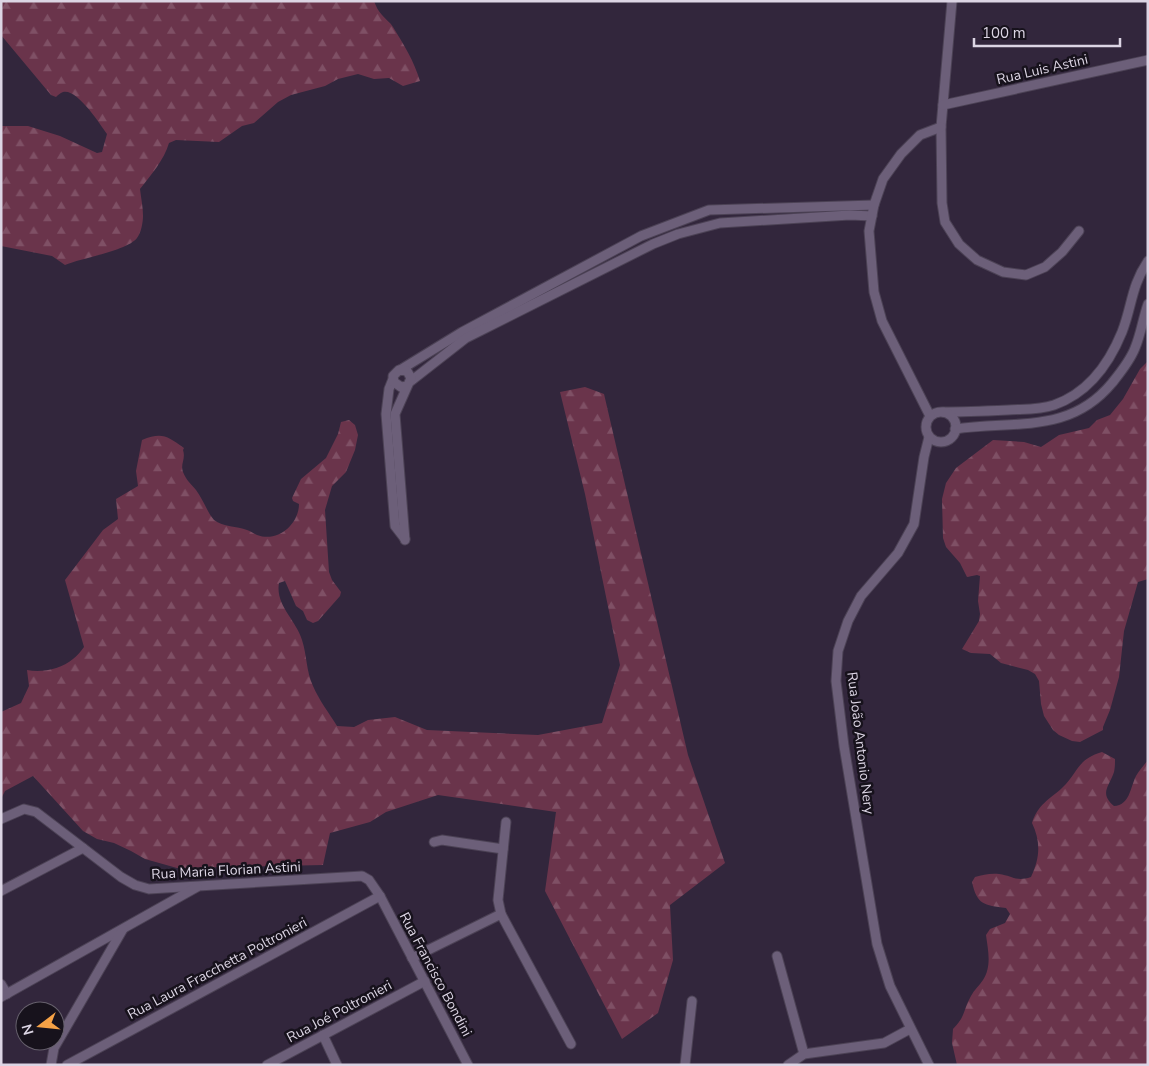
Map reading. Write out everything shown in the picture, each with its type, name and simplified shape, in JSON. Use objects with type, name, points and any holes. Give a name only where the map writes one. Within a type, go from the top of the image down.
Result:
[{"type":"street","points":[[952,1],[941,127],[942,203],[946,222],[959,244],[977,260],[1003,272],[1026,275],[1045,267],[1062,252],[1079,231]]},
{"type":"street","name":"Rua Luis Astini","points":[[943,105],[1148,60]]},
{"type":"street","points":[[930,416],[882,320],[874,292],[869,231],[874,205],[883,180],[901,154],[920,135],[941,127]]},
{"type":"street","points":[[400,370],[409,373],[409,383],[395,414],[406,540],[395,526],[387,423],[389,389],[394,374],[400,370],[462,332],[641,236],[709,210],[874,205]]},
{"type":"street","points":[[718,210],[720,223]]},
{"type":"street","points":[[393,379],[398,386],[409,383],[466,338],[653,244],[678,234],[720,223],[850,215],[872,216]]},
{"type":"street","points":[[674,224],[678,234]]},
{"type":"street","points":[[944,412],[953,418],[955,429],[949,440],[943,442],[935,441],[929,437],[926,426],[930,416],[937,413],[944,412],[1027,409],[1053,405],[1077,394],[1098,375],[1113,354],[1123,330],[1133,289],[1148,261]]},
{"type":"street","points":[[955,429],[975,426],[1040,423],[1061,418],[1081,410],[1102,394],[1120,373],[1135,348],[1148,304]]},
{"type":"street","name":"Rua João Antonio Nery","points":[[929,437],[924,457],[914,524],[898,553],[861,596],[848,622],[838,651],[836,681],[844,746],[877,944],[890,986],[929,1065]]},
{"type":"street","name":"Rua Maria Florian Astini","points":[[1,820],[24,809],[36,812],[122,877],[135,885],[149,889],[362,876],[369,880],[380,896]]},
{"type":"street","points":[[506,822],[498,900],[501,914],[571,1044]]},
{"type":"street","points":[[434,842],[442,840],[503,850]]},
{"type":"street","points":[[1,891],[83,848]]},
{"type":"street","points":[[1,984],[4,996],[200,886]]},
{"type":"street","name":"Rua Francisco Bondini","points":[[380,896],[468,1065]]},
{"type":"street","name":"Rua Laura Fracchetta Poltronieri","points":[[67,1065],[380,896]]},
{"type":"street","points":[[412,958],[501,914]]},
{"type":"street","points":[[50,1065],[54,1048],[123,929]]},
{"type":"street","points":[[777,956],[804,1054]]},
{"type":"street","name":"Rua Joé Poltronieri","points":[[267,1065],[424,981]]},
{"type":"street","points":[[685,1065],[692,1001]]},
{"type":"street","points":[[788,1065],[804,1054],[884,1043],[910,1029]]},
{"type":"street","points":[[322,1035],[337,1065]]},
{"type":"green space","points":[[1,1],[374,1],[379,12],[392,25],[405,47],[420,81],[403,86],[389,78],[374,79],[358,74],[338,79],[325,86],[291,95],[278,102],[254,123],[242,126],[219,142],[176,140],[169,143],[161,161],[140,189],[143,218],[141,230],[137,238],[124,247],[65,265],[52,256],[1,246],[1,126],[28,126],[60,136],[97,153],[102,152],[107,134],[94,115],[75,95],[63,92],[56,97],[51,95],[1,35]]},
{"type":"green space","points":[[1148,361],[1148,579],[1138,582],[1124,631],[1119,677],[1103,730],[1080,742],[1072,741],[1053,730],[1044,716],[1039,681],[1035,674],[1028,670],[1001,663],[990,654],[971,653],[962,649],[979,621],[980,576],[967,577],[960,563],[946,547],[943,538],[942,499],[946,483],[956,468],[993,440],[1024,442],[1041,447],[1059,435],[1089,428],[1097,420],[1110,415],[1123,399],[1140,369]]},
{"type":"green space","points":[[585,387],[604,394],[688,755],[725,863],[670,905],[673,960],[658,1013],[622,1039],[545,891],[556,812],[438,795],[386,812],[370,822],[330,833],[323,865],[177,868],[145,859],[114,843],[97,839],[83,831],[33,776],[5,791],[1,799],[1,712],[21,703],[29,686],[27,670],[57,668],[74,658],[84,647],[65,580],[103,530],[118,519],[116,499],[138,486],[136,471],[142,440],[155,436],[169,438],[184,448],[183,472],[214,520],[265,537],[280,534],[291,525],[298,511],[299,504],[293,501],[292,498],[301,479],[326,458],[338,434],[341,422],[349,420],[355,425],[358,435],[355,450],[346,472],[332,486],[325,510],[329,572],[332,580],[341,592],[340,596],[318,621],[313,623],[307,620],[303,611],[296,606],[285,581],[279,583],[280,598],[302,640],[313,686],[337,726],[354,727],[368,720],[395,717],[427,730],[538,735],[602,723],[620,665],[585,494],[560,392]]},
{"type":"green space","points":[[1102,752],[1115,759],[1114,772],[1106,790],[1109,801],[1114,806],[1123,803],[1129,795],[1136,776],[1148,760],[1148,1065],[957,1065],[952,1043],[953,1029],[962,1017],[972,994],[986,975],[989,958],[986,935],[990,929],[1005,923],[1010,914],[1006,908],[987,905],[979,900],[972,882],[975,877],[990,874],[999,874],[1018,879],[1031,877],[1038,857],[1037,837],[1032,823],[1037,811],[1068,782],[1082,763]]}]
